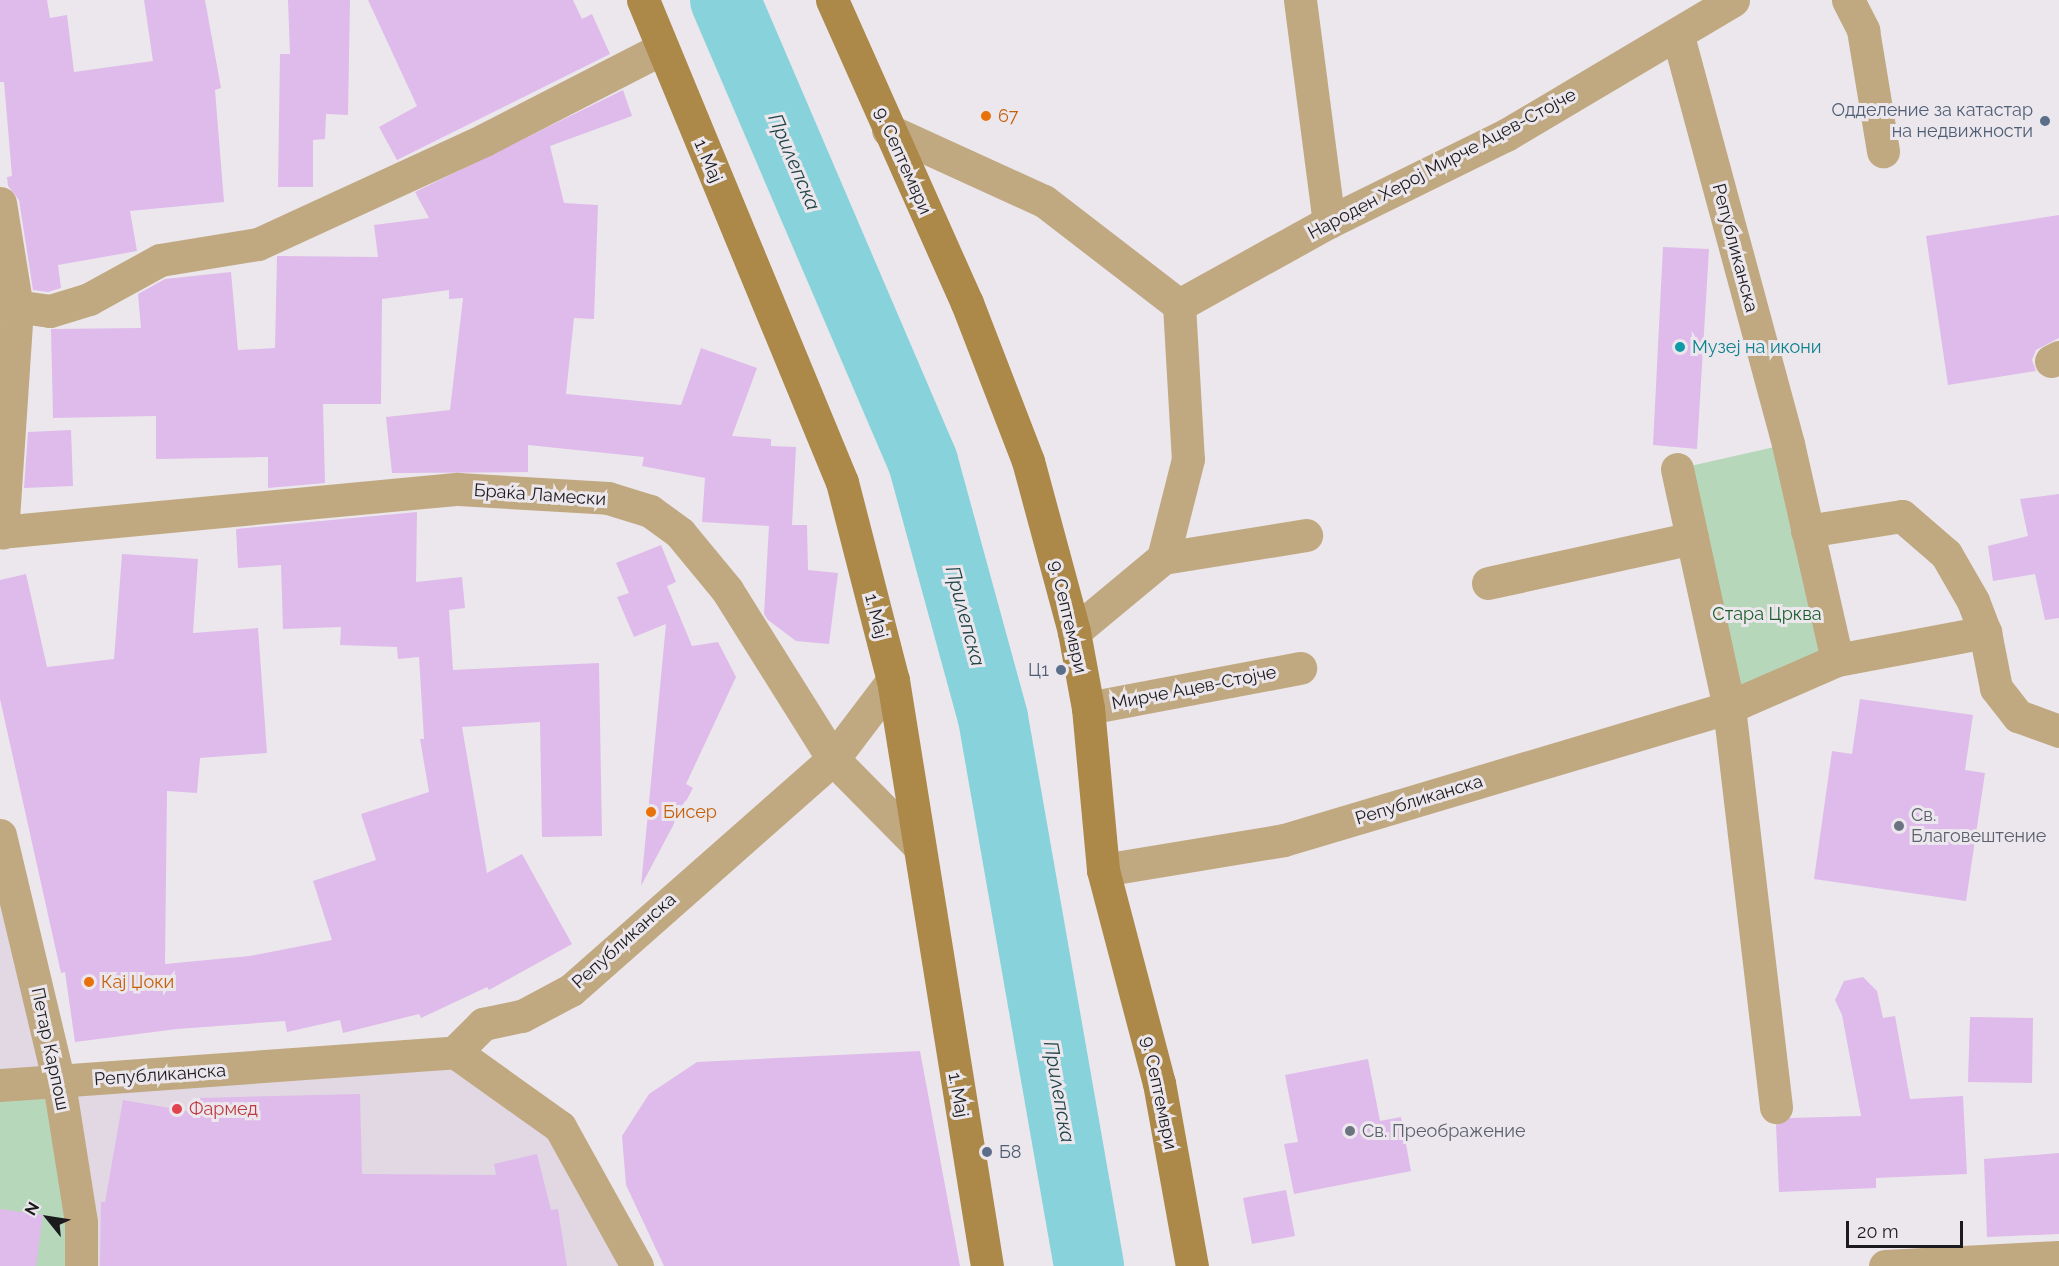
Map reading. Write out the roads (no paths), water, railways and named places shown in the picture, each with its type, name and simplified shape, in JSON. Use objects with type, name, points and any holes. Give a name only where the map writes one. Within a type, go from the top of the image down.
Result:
[{"type":"street","name":"1. Мај","points":[[643,0],[661,49],[842,482],[893,680],[917,844],[987,1266]]},
{"type":"street","name":"9. Септември","points":[[832,0],[967,303],[1028,462],[1074,632],[1088,708],[1103,870],[1159,1083],[1192,1266]]},
{"type":"street","points":[[1300,0],[1329,222]]},
{"type":"street","name":"Народен Херој Мирче Ацев-Стојче","points":[[1179,305],[1329,222],[1506,135],[1678,36],[1733,0]]},
{"type":"street","points":[[1848,0],[1863,30],[1883,151]]},
{"type":"street","name":"Републиканска","points":[[1678,36],[1788,444],[1837,660]]},
{"type":"street","points":[[8,306],[50,311],[89,299],[160,260],[258,244],[484,140],[661,49]]},
{"type":"street","points":[[888,130],[1044,201],[1179,305],[1188,459],[1163,558]]},
{"type":"street","points":[[0,203],[8,306],[1,532]]},
{"type":"street","points":[[1677,470],[1729,706],[1776,1107]]},
{"type":"street","name":"Браќа Ламески","points":[[1,532],[458,489],[608,498],[650,511],[680,533],[727,590],[833,759],[917,844]]},
{"type":"street","points":[[1807,531],[1902,516],[1946,554],[1973,601],[1985,632],[1996,688],[2019,716],[2059,731]]},
{"type":"street","points":[[1074,632],[1163,558],[1306,535]]},
{"type":"street","points":[[1488,583],[1692,538]]},
{"type":"street","name":"Републиканска","points":[[1103,870],[1284,840],[1729,706],[1837,660],[1985,632]]},
{"type":"street","name":"Мирче Ацев-Стојче","points":[[1088,708],[1300,668]]},
{"type":"street","name":"Републиканска","points":[[0,1085],[59,1083],[455,1053],[483,1024],[522,1016],[571,990],[833,759],[893,680]]},
{"type":"street","name":"Петар Карпош","points":[[0,835],[8,901],[59,1083],[81,1222],[81,1266]]},
{"type":"street","points":[[455,1053],[560,1127],[637,1266]]},
{"type":"street","points":[[1885,1266],[2059,1257]]},
{"type":"waterway","name":"Прилепска","points":[[725,0],[923,462],[993,718],[1089,1266]]},
{"type":"place","name":"67","points":[[986,116]]},
{"type":"place","name":"Одделение за катастар на недвижности","points":[[2045,121]]},
{"type":"place","name":"Музеј на икони","points":[[1680,347]]},
{"type":"place","name":"Ц1","points":[[1061,670]]},
{"type":"place","name":"Бисер","points":[[651,812]]},
{"type":"place","name":"Св. Благовештение","points":[[1899,826]]},
{"type":"place","name":"Кај Џоки","points":[[89,982]]},
{"type":"place","name":"Фармед","points":[[177,1109]]},
{"type":"place","name":"Св. Преображение","points":[[1350,1131]]},
{"type":"place","name":"Б8","points":[[987,1152]]},
{"type":"park label","name":"Стара Црква","points":[[1767,614]]}]
